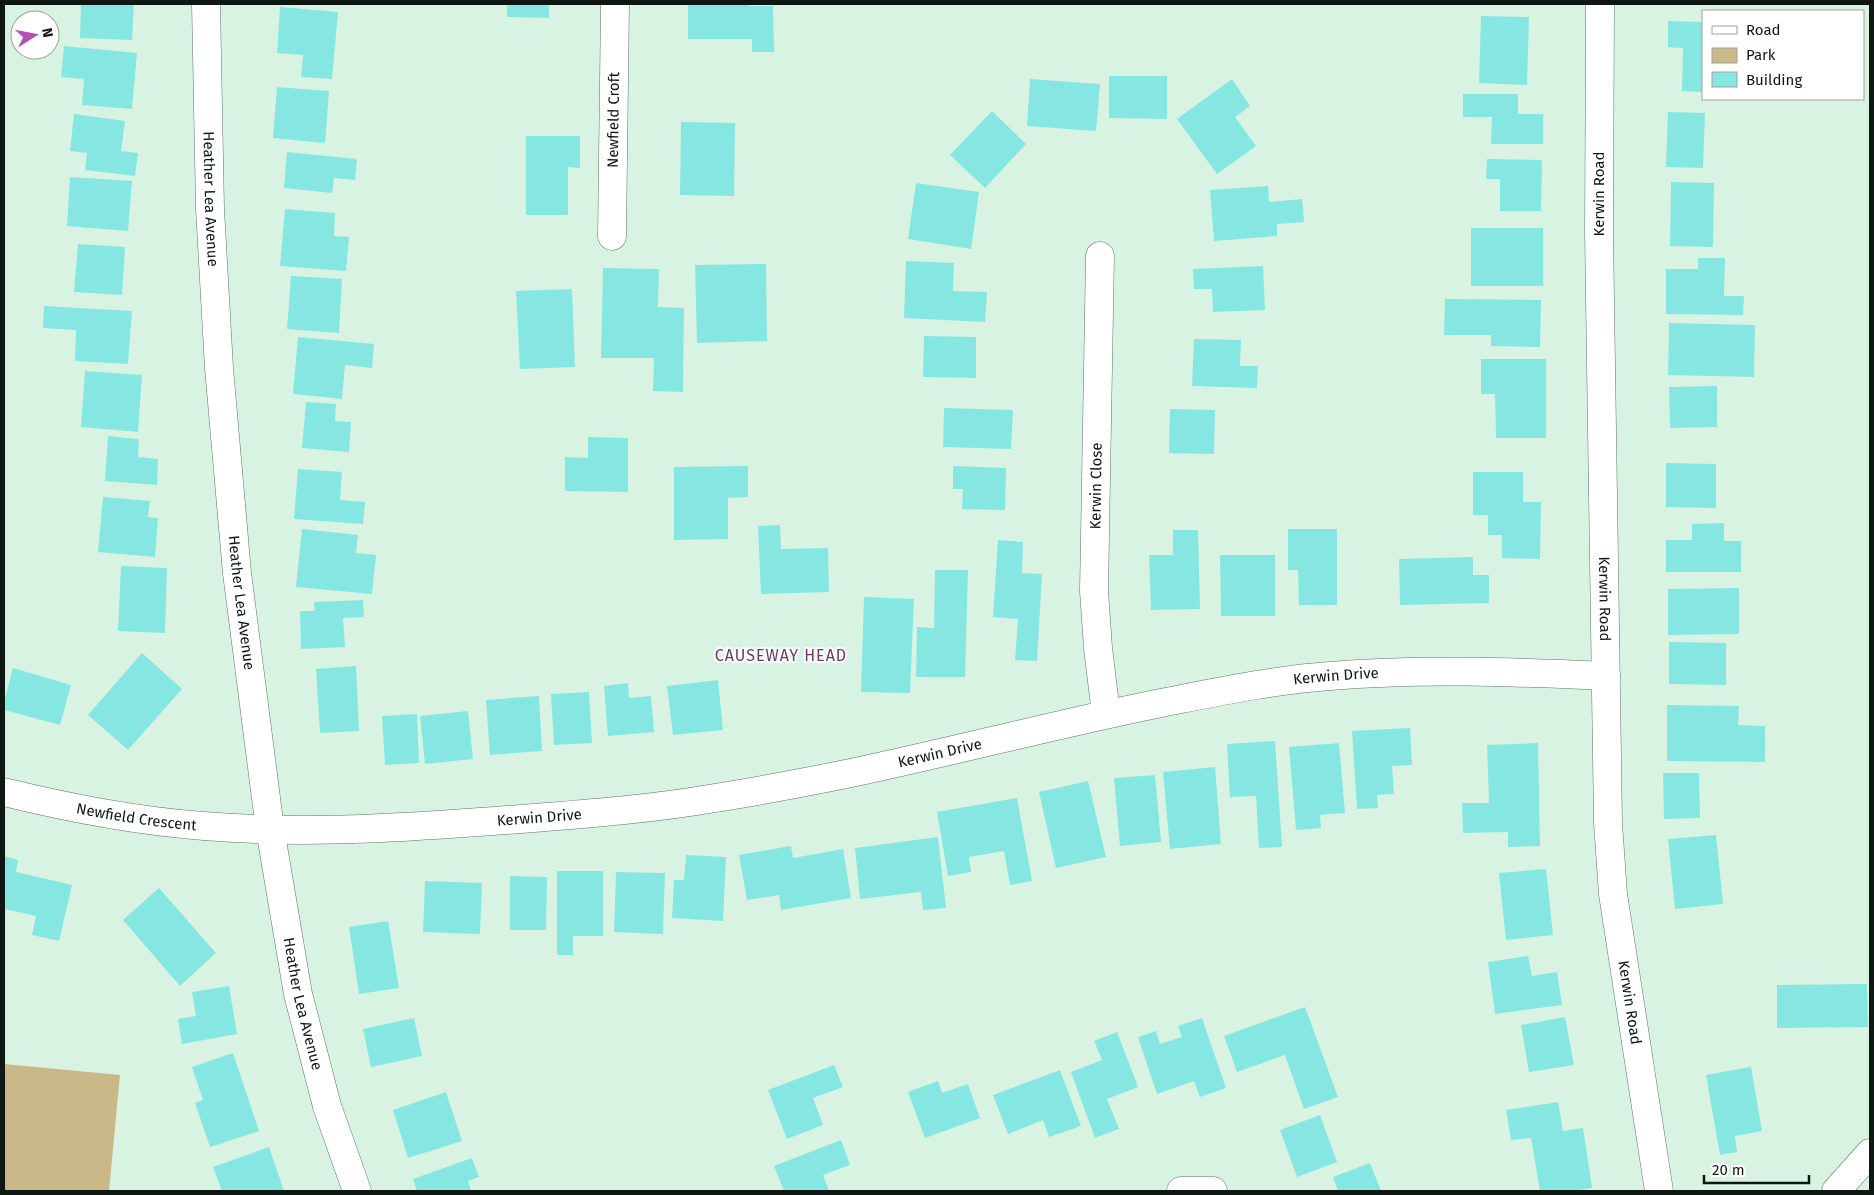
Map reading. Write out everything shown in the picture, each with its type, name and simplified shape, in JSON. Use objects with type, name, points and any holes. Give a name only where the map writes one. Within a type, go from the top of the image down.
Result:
[{"type":"street","name":"Heather Lea Avenue","points":[[206,4],[210,209],[219,368],[237,572],[270,829],[298,994],[312,1053],[357,1191]]},
{"type":"street","name":"Newfield Croft","points":[[612,236],[615,4]]},
{"type":"street","name":"Kerwin Road","points":[[1600,4],[1599,232],[1608,823],[1613,894],[1659,1191]]},
{"type":"street","name":"Kerwin Close","points":[[1100,256],[1094,591],[1098,648],[1106,714]]},
{"type":"street","name":"Kerwin Drive","points":[[270,829],[323,830],[437,826],[575,814],[712,799],[859,771],[1106,714],[1240,687],[1328,676],[1402,672],[1503,672],[1606,676]]},
{"type":"street","name":"Newfield Crescent","points":[[4,792],[56,805],[130,817],[203,826],[270,829]]},
{"type":"street","points":[[1836,1191],[1870,1153]]},
{"type":"street","points":[[1181,1191],[1213,1191]]},
{"type":"green space","points":[[4,1064],[120,1075],[109,1191],[4,1191]]},
{"type":"building","points":[[81,4],[134,4],[132,40],[80,38]]},
{"type":"building","points":[[507,4],[549,4],[549,18],[507,17]]},
{"type":"building","points":[[688,4],[773,6],[774,52],[752,52],[752,39],[688,39]]},
{"type":"building","points":[[280,7],[338,12],[332,79],[301,77],[303,55],[277,53]]},
{"type":"building","points":[[1481,16],[1529,17],[1527,85],[1479,83]]},
{"type":"building","points":[[1668,21],[1702,22],[1702,92],[1682,91],[1683,48],[1668,47]]},
{"type":"building","points":[[64,46],[137,53],[132,109],[82,105],[84,79],[61,77]]},
{"type":"building","points":[[1109,76],[1167,76],[1167,119],[1109,118]]},
{"type":"building","points":[[1030,79],[1100,84],[1096,131],[1027,126]]},
{"type":"building","points":[[1232,79],[1250,106],[1235,117],[1256,146],[1217,174],[1177,119]]},
{"type":"building","points":[[277,87],[329,91],[325,143],[273,138]]},
{"type":"building","points":[[1463,94],[1518,94],[1518,114],[1543,114],[1543,144],[1491,144],[1492,117],[1463,117]]},
{"type":"building","points":[[992,111],[1026,144],[985,188],[950,155]]},
{"type":"building","points":[[1668,112],[1705,113],[1703,168],[1666,167]]},
{"type":"building","points":[[74,114],[125,121],[121,151],[138,153],[135,176],[85,170],[87,153],[70,151]]},
{"type":"building","points":[[681,122],[735,123],[734,196],[680,195]]},
{"type":"building","points":[[526,136],[580,136],[580,168],[568,167],[568,215],[526,215]]},
{"type":"building","points":[[287,152],[357,159],[355,180],[334,178],[332,193],[284,188]]},
{"type":"building","points":[[1487,159],[1542,160],[1541,211],[1500,211],[1500,179],[1486,179]]},
{"type":"building","points":[[70,177],[132,181],[128,231],[67,226]]},
{"type":"building","points":[[1671,182],[1714,183],[1713,247],[1670,246]]},
{"type":"building","points":[[916,183],[979,192],[971,249],[908,239]]},
{"type":"building","points":[[1268,186],[1269,202],[1302,199],[1304,222],[1277,224],[1277,236],[1214,241],[1210,190]]},
{"type":"building","points":[[285,209],[335,213],[334,236],[349,237],[346,271],[280,266]]},
{"type":"building","points":[[1471,228],[1543,228],[1543,286],[1471,286]]},
{"type":"building","points":[[78,244],[125,247],[122,295],[74,292]]},
{"type":"building","points":[[1698,258],[1725,258],[1724,296],[1744,296],[1743,315],[1666,314],[1666,269],[1698,269]]},
{"type":"building","points":[[906,261],[954,263],[953,291],[987,292],[985,322],[904,318]]},
{"type":"building","points":[[766,264],[767,341],[697,343],[695,265]]},
{"type":"building","points":[[1263,266],[1265,310],[1213,312],[1212,289],[1194,289],[1193,269]]},
{"type":"building","points":[[603,268],[659,269],[658,307],[684,308],[683,392],[653,391],[654,358],[601,358]]},
{"type":"building","points":[[291,276],[342,279],[339,333],[287,329]]},
{"type":"building","points":[[572,289],[575,367],[520,369],[516,291]]},
{"type":"building","points":[[1445,299],[1541,300],[1540,347],[1491,346],[1491,335],[1444,335]]},
{"type":"building","points":[[44,306],[132,311],[128,364],[75,361],[76,330],[43,328]]},
{"type":"building","points":[[1669,323],[1755,325],[1754,377],[1668,375]]},
{"type":"building","points":[[924,336],[976,337],[976,378],[923,377]]},
{"type":"building","points":[[298,337],[374,344],[372,368],[345,365],[342,399],[293,394]]},
{"type":"building","points":[[1194,339],[1241,340],[1240,366],[1258,366],[1257,388],[1192,386]]},
{"type":"building","points":[[1481,359],[1546,359],[1546,438],[1496,438],[1495,394],[1481,394]]},
{"type":"building","points":[[85,371],[142,375],[138,432],[81,427]]},
{"type":"building","points":[[1717,386],[1717,427],[1670,428],[1669,387]]},
{"type":"building","points":[[306,402],[336,404],[335,421],[351,422],[349,452],[302,448]]},
{"type":"building","points":[[944,408],[1013,410],[1011,449],[943,447]]},
{"type":"building","points":[[1170,409],[1215,410],[1214,454],[1169,453]]},
{"type":"building","points":[[108,436],[139,439],[138,457],[158,459],[157,485],[105,481]]},
{"type":"building","points":[[588,437],[628,438],[628,492],[565,491],[565,457],[588,458]]},
{"type":"building","points":[[1666,463],[1716,464],[1716,508],[1666,507]]},
{"type":"building","points":[[748,466],[748,497],[728,498],[728,539],[674,540],[674,467]]},
{"type":"building","points":[[953,466],[1006,468],[1005,510],[962,509],[963,489],[953,489]]},
{"type":"building","points":[[298,469],[342,472],[340,500],[365,502],[363,524],[294,519]]},
{"type":"building","points":[[1473,472],[1523,472],[1523,502],[1541,502],[1540,559],[1502,558],[1502,535],[1488,535],[1488,515],[1473,515]]},
{"type":"building","points":[[103,497],[150,501],[148,517],[158,518],[155,557],[98,552]]},
{"type":"building","points":[[1724,523],[1724,541],[1741,541],[1741,572],[1666,572],[1666,540],[1692,540],[1692,524]]},
{"type":"building","points":[[780,525],[781,549],[828,548],[829,592],[761,594],[758,526]]},
{"type":"building","points":[[302,529],[358,535],[356,553],[376,555],[372,594],[296,587]]},
{"type":"building","points":[[1288,529],[1337,529],[1337,605],[1299,605],[1298,570],[1288,570]]},
{"type":"building","points":[[1173,530],[1198,530],[1200,609],[1151,610],[1149,555],[1173,555]]},
{"type":"building","points":[[998,540],[1023,542],[1022,573],[1042,574],[1037,661],[1015,660],[1018,619],[993,617]]},
{"type":"building","points":[[1220,555],[1275,555],[1275,616],[1221,616]]},
{"type":"building","points":[[1473,557],[1473,575],[1489,575],[1489,603],[1400,605],[1399,559]]},
{"type":"building","points":[[121,566],[167,568],[165,633],[118,631]]},
{"type":"building","points":[[935,570],[968,570],[965,677],[916,677],[917,627],[934,628]]},
{"type":"building","points":[[1739,588],[1739,634],[1668,635],[1668,589]]},
{"type":"building","points":[[864,597],[914,599],[910,693],[861,692]]},
{"type":"building","points":[[363,600],[364,617],[343,618],[345,647],[301,649],[300,611],[315,611],[314,602]]},
{"type":"building","points":[[1669,642],[1726,643],[1726,685],[1669,684]]},
{"type":"building","points":[[142,653],[182,689],[128,750],[88,715]]},
{"type":"building","points":[[356,666],[359,731],[320,733],[316,669]]},
{"type":"building","points":[[13,668],[71,685],[60,725],[4,710],[4,702]]},
{"type":"building","points":[[718,680],[723,730],[673,735],[667,686]]},
{"type":"building","points":[[628,683],[629,698],[651,696],[654,732],[608,736],[604,686]]},
{"type":"building","points":[[589,692],[592,743],[554,745],[551,694]]},
{"type":"building","points":[[539,696],[542,751],[490,755],[486,700]]},
{"type":"building","points":[[1667,705],[1739,706],[1738,725],[1765,726],[1765,762],[1667,761]]},
{"type":"building","points":[[468,711],[473,759],[425,764],[420,716]]},
{"type":"building","points":[[417,714],[419,763],[385,765],[382,716]]},
{"type":"building","points":[[1410,728],[1412,765],[1392,766],[1394,794],[1377,795],[1378,808],[1357,809],[1352,731]]},
{"type":"building","points":[[1275,741],[1282,847],[1259,848],[1256,796],[1230,797],[1227,744]]},
{"type":"building","points":[[1339,743],[1345,813],[1320,815],[1321,828],[1296,830],[1289,747]]},
{"type":"building","points":[[1538,743],[1540,846],[1508,847],[1508,832],[1463,833],[1462,803],[1489,803],[1487,745]]},
{"type":"building","points":[[1215,767],[1221,844],[1170,849],[1163,772]]},
{"type":"building","points":[[1663,773],[1699,773],[1700,818],[1664,819]]},
{"type":"building","points":[[1155,775],[1161,842],[1120,846],[1114,778]]},
{"type":"building","points":[[1088,781],[1106,857],[1056,868],[1039,792]]},
{"type":"building","points":[[1017,798],[1032,881],[1010,885],[1004,851],[969,857],[971,872],[948,876],[937,812]]},
{"type":"building","points":[[1716,835],[1723,904],[1675,909],[1668,839]]},
{"type":"building","points":[[938,837],[946,908],[923,910],[921,892],[860,899],[855,848]]},
{"type":"building","points":[[791,846],[793,858],[843,849],[851,898],[781,910],[779,895],[747,900],[739,855]]},
{"type":"building","points":[[686,855],[726,857],[723,921],[672,918],[674,880],[684,880]]},
{"type":"building","points":[[4,856],[18,860],[16,872],[72,885],[59,941],[32,935],[36,916],[4,909]]},
{"type":"building","points":[[1546,869],[1553,935],[1506,940],[1499,873]]},
{"type":"building","points":[[557,871],[603,871],[603,936],[573,936],[573,955],[557,955]]},
{"type":"building","points":[[616,872],[665,873],[663,934],[614,932]]},
{"type":"building","points":[[510,876],[547,877],[546,930],[510,930]]},
{"type":"building","points":[[425,881],[482,883],[480,934],[423,932]]},
{"type":"building","points":[[159,888],[216,953],[180,986],[123,920]]},
{"type":"building","points":[[388,921],[399,988],[359,994],[349,927]]},
{"type":"building","points":[[1528,956],[1532,976],[1557,972],[1562,1005],[1495,1014],[1488,962]]},
{"type":"building","points":[[1867,984],[1868,1027],[1777,1028],[1777,985]]},
{"type":"building","points":[[229,986],[237,1034],[182,1044],[178,1019],[196,1016],[192,992]]},
{"type":"building","points":[[1305,1007],[1338,1097],[1304,1109],[1285,1055],[1237,1072],[1224,1036]]},
{"type":"building","points":[[1565,1017],[1574,1065],[1529,1072],[1521,1025]]},
{"type":"building","points":[[414,1018],[422,1056],[371,1067],[363,1029]]},
{"type":"building","points":[[1202,1018],[1226,1088],[1200,1097],[1194,1081],[1157,1094],[1138,1037],[1156,1031],[1160,1044],[1182,1037],[1178,1026]]},
{"type":"building","points":[[1117,1032],[1138,1087],[1107,1099],[1119,1129],[1095,1138],[1071,1072],[1102,1060],[1094,1041]]},
{"type":"building","points":[[233,1053],[259,1131],[210,1147],[195,1103],[203,1100],[192,1067]]},
{"type":"building","points":[[834,1065],[843,1087],[813,1098],[823,1125],[787,1139],[768,1090]]},
{"type":"building","points":[[1751,1067],[1762,1131],[1735,1136],[1737,1152],[1720,1155],[1706,1075]]},
{"type":"building","points":[[1060,1070],[1081,1126],[1049,1137],[1043,1120],[1008,1134],[993,1095]]},
{"type":"building","points":[[938,1081],[942,1093],[968,1084],[980,1118],[925,1138],[908,1092]]},
{"type":"building","points":[[446,1092],[462,1141],[408,1158],[393,1110]]},
{"type":"building","points":[[1558,1102],[1563,1131],[1583,1128],[1592,1188],[1572,1191],[1540,1191],[1531,1138],[1511,1140],[1506,1110]]},
{"type":"building","points":[[1320,1115],[1337,1162],[1297,1177],[1280,1130]]},
{"type":"building","points":[[841,1140],[850,1165],[823,1175],[829,1191],[784,1191],[774,1166]]},
{"type":"building","points":[[269,1147],[284,1191],[222,1191],[213,1167]]},
{"type":"building","points":[[472,1158],[479,1177],[468,1181],[471,1191],[417,1191],[413,1179]]},
{"type":"building","points":[[1370,1163],[1381,1191],[1338,1191],[1333,1177]]},
{"type":"district","name":"CAUSEWAY HEAD","points":[[781,655]]}]
